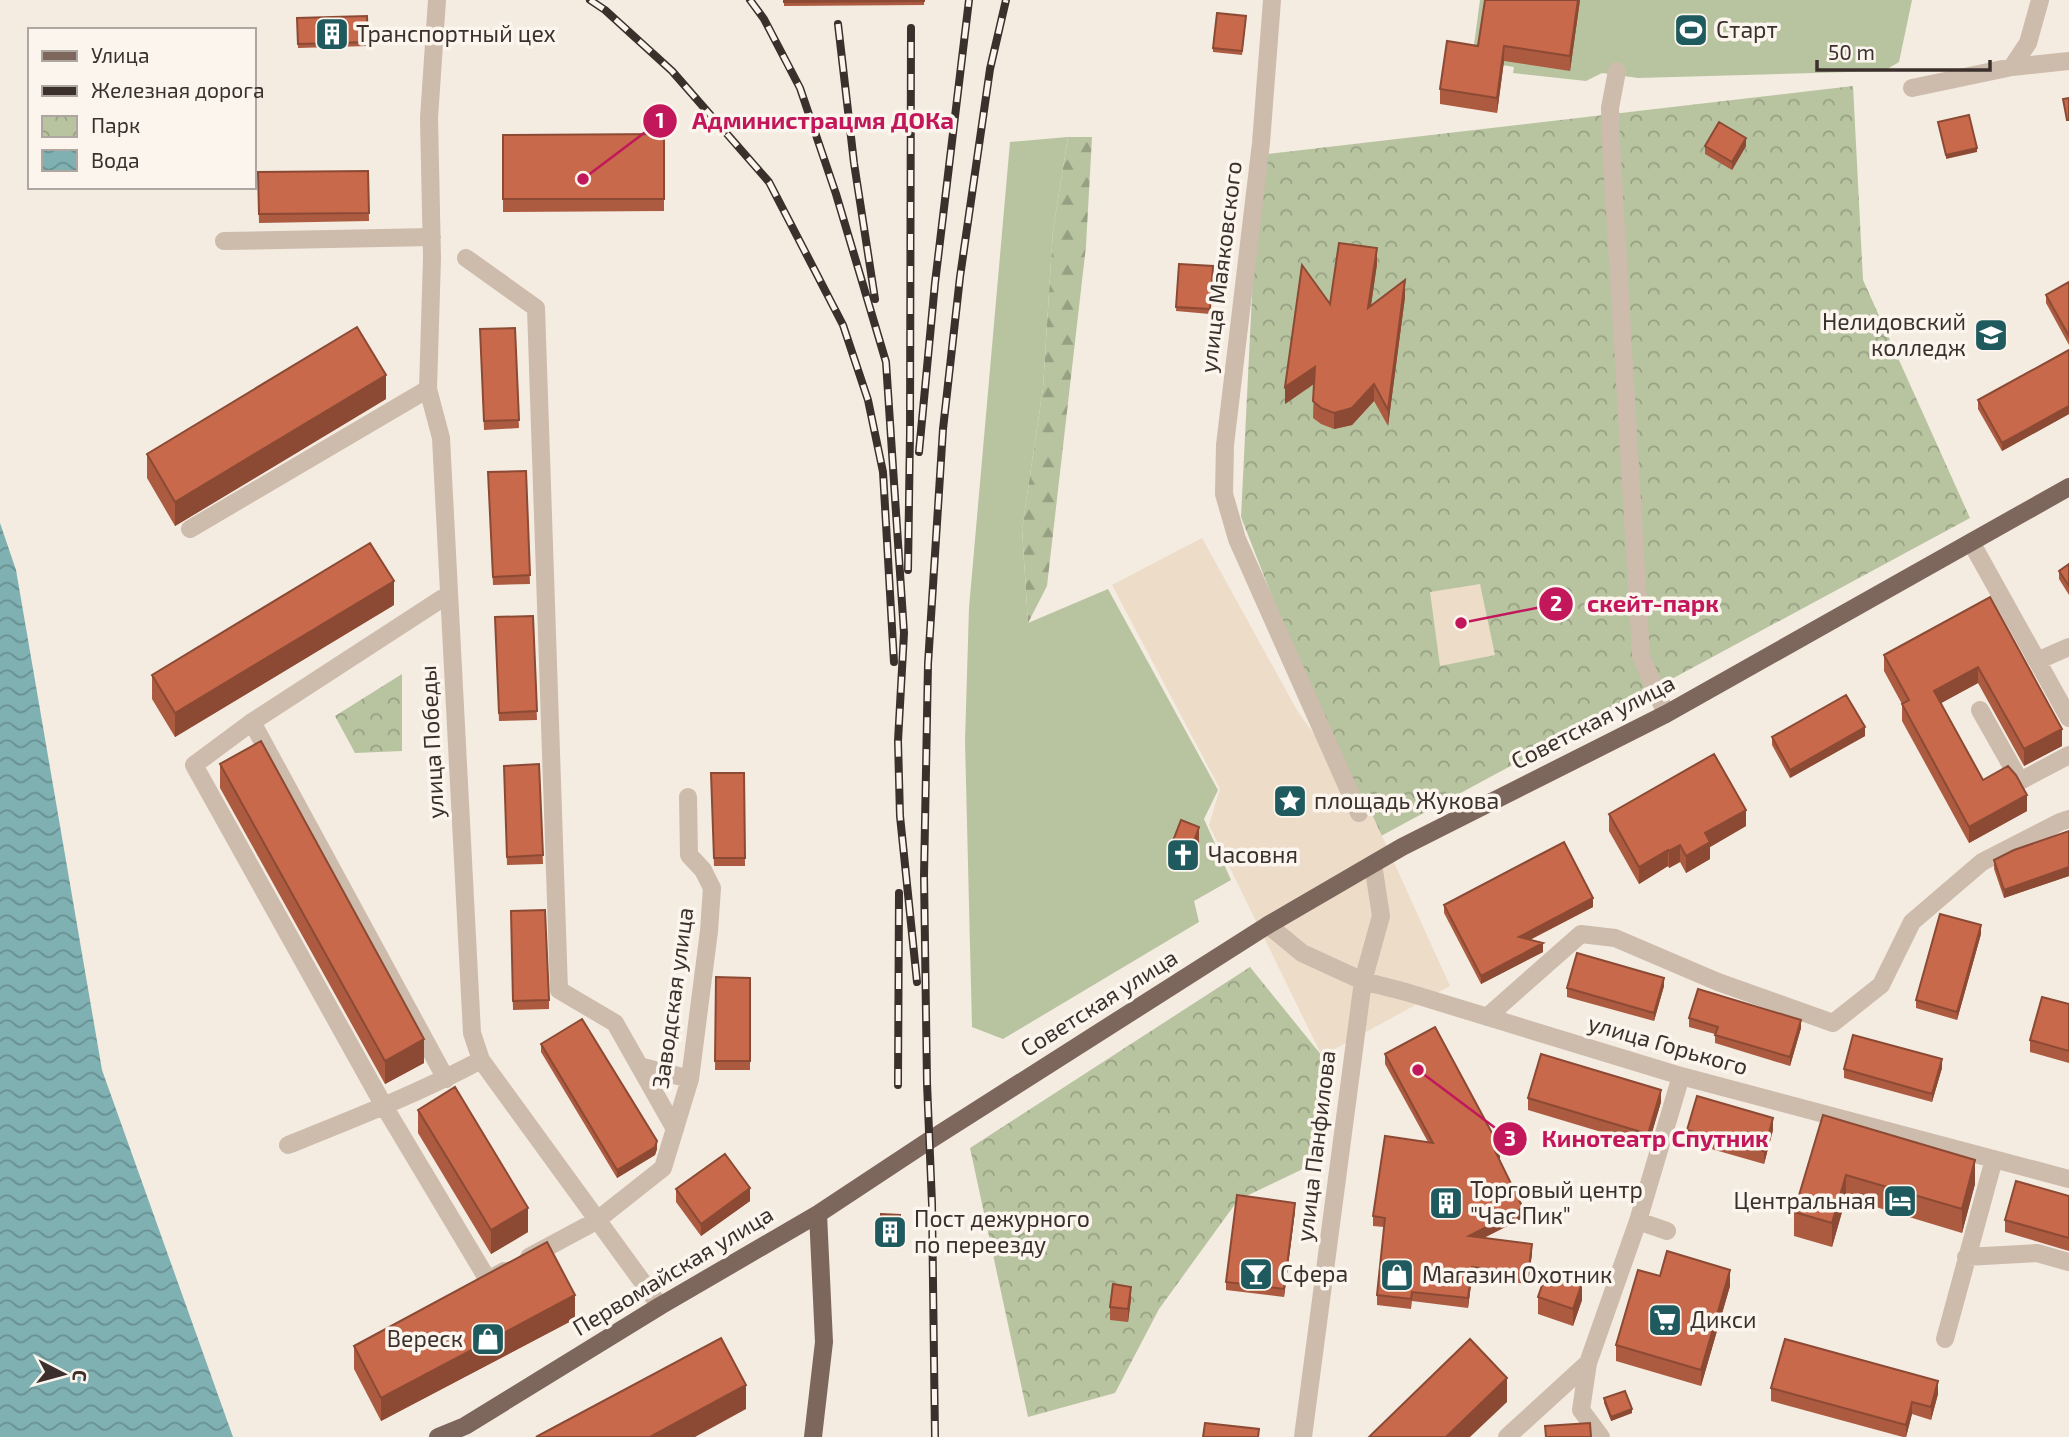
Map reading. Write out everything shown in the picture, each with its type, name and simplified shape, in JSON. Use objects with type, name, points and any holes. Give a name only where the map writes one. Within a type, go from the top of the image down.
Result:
[{"type":"main road","name":"Советская улица","points":[[930,1140],[1268,925],[1413,841],[1666,714],[2069,487]]},
{"type":"main road","name":"Первомайская улица","points":[[438,1437],[465,1426],[660,1306],[818,1214],[930,1140]]},
{"type":"main road","points":[[813,1437],[824,1342],[818,1214]]},
{"type":"street","name":"улица Победы","points":[[437,0],[429,118],[432,237],[428,389],[441,438],[472,1033],[481,1060],[660,1306]]},
{"type":"street","name":"улица Маяковского","points":[[1272,0],[1261,143],[1224,445],[1224,494],[1237,539],[1359,813]]},
{"type":"street","points":[[2012,67],[2028,43],[2040,0]]},
{"type":"street","points":[[1912,88],[2012,67],[2069,61]]},
{"type":"street","points":[[1617,71],[1610,108],[1611,142],[1641,656],[1666,714]]},
{"type":"street","points":[[224,241],[432,237]]},
{"type":"street","points":[[466,258],[536,308],[559,990],[615,1023],[675,1129]]},
{"type":"street","points":[[190,529],[428,389]]},
{"type":"street","points":[[1971,542],[2069,718]]},
{"type":"street","points":[[384,1107],[194,765],[252,722],[449,594]]},
{"type":"street","points":[[2037,661],[2069,647]]},
{"type":"street","points":[[1980,709],[2020,781],[2069,755]]},
{"type":"street","points":[[252,722],[446,1079]]},
{"type":"street","name":"Заводская улица","points":[[384,1107],[481,1283],[596,1221],[663,1168],[690,1079],[712,888],[703,870],[689,855],[688,797]]},
{"type":"street","points":[[1487,1017],[1581,934],[1615,938],[1717,982],[1833,1023],[1881,985],[1912,922],[1982,862],[2069,819]]},
{"type":"street","name":"улица Панфилова","points":[[1303,1437],[1363,981],[1381,916],[1373,864]]},
{"type":"street","name":"улица Горького","points":[[1268,925],[1302,953],[1363,981],[1681,1076],[2069,1179]]},
{"type":"street","points":[[288,1145],[384,1107],[481,1060]]},
{"type":"street","points":[[639,1066],[690,1079]]},
{"type":"street","points":[[1601,1437],[1581,1410],[1588,1363],[1638,1222],[1681,1076]]},
{"type":"street","points":[[1945,1339],[1994,1158]]},
{"type":"street","points":[[1638,1222],[1667,1231]]},
{"type":"street","points":[[1966,1257],[2037,1253],[2069,1262]]},
{"type":"street","points":[[1507,1437],[1588,1363]]},
{"type":"green space","name":"Старт","points":[[1480,0],[1912,0],[1899,62],[1884,71],[1638,78],[1602,73],[1586,81],[1513,73],[1514,67],[1472,60]]},
{"type":"green space","points":[[1853,86],[1863,280],[1970,518],[1368,843],[1241,517],[1259,155]]},
{"type":"green space","points":[[1068,137],[1053,230],[1043,388],[1022,529],[1028,623],[1108,589],[1218,790],[1204,819],[1231,880],[1194,901],[1199,922],[1003,1039],[972,1027],[965,741],[969,608],[1010,142]]},
{"type":"green space","points":[[1068,137],[1092,137],[1086,246],[1047,586],[1028,623],[1022,529],[1043,388],[1053,230]]},
{"type":"green space","points":[[402,674],[402,751],[355,753],[335,716]]},
{"type":"green space","points":[[1250,967],[1322,1056],[1309,1166],[1238,1200],[1159,1309],[1115,1393],[1028,1417],[970,1148]]},
{"type":"shaded area","name":"площадь Жукова","points":[[1202,538],[1298,712],[1372,814],[1450,986],[1322,1056],[1209,825],[1220,789],[1112,585]]},
{"type":"shaded area","points":[[1480,584],[1495,655],[1440,666],[1430,592]]},
{"type":"water","points":[[0,523],[16,570],[102,1070],[233,1437],[0,1437]]},
{"type":"building","points":[[924,0],[924,1],[784,2]]},
{"type":"building","points":[[1485,0],[1578,0],[1570,56],[1504,46],[1497,98],[1440,89],[1447,41],[1478,46]]},
{"type":"building","points":[[1217,13],[1246,16],[1242,51],[1213,48]]},
{"type":"building","name":"Транспортный цех","points":[[367,16],[368,42],[298,44],[297,18]]},
{"type":"building","points":[[2069,98],[2069,120],[2067,120],[2063,99]]},
{"type":"building","points":[[1969,115],[1977,148],[1946,155],[1938,122]]},
{"type":"building","points":[[1719,122],[1746,138],[1732,162],[1705,146]]},
{"type":"building","points":[[664,134],[664,199],[503,199],[503,135]]},
{"type":"building","points":[[368,171],[369,213],[259,214],[258,172]]},
{"type":"building","points":[[1339,243],[1377,248],[1368,308],[1405,280],[1388,410],[1374,384],[1352,408],[1334,413],[1321,408],[1313,401],[1315,367],[1285,387],[1302,265],[1330,304]]},
{"type":"building","points":[[1179,264],[1213,266],[1210,309],[1176,307]]},
{"type":"building","points":[[2069,282],[2069,336],[2046,295]]},
{"type":"building","points":[[357,327],[386,375],[175,502],[147,454]]},
{"type":"building","points":[[515,328],[519,420],[484,421],[480,329]]},
{"type":"building","points":[[2069,350],[2069,406],[2002,443],[1978,400]]},
{"type":"building","points":[[526,471],[530,575],[493,577],[488,472]]},
{"type":"building","points":[[370,543],[394,581],[175,713],[152,675]]},
{"type":"building","points":[[2069,564],[2069,586],[2059,571]]},
{"type":"building","points":[[1990,597],[2062,729],[2024,749],[1978,667],[1934,691],[1983,780],[2008,766],[2027,795],[1969,827],[1902,704],[1909,700],[1884,655]]},
{"type":"building","points":[[533,616],[537,711],[499,713],[495,617]]},
{"type":"building","points":[[1846,695],[1865,727],[1790,770],[1772,737]]},
{"type":"building","points":[[261,741],[424,1039],[385,1061],[220,764]]},
{"type":"building","points":[[1714,754],[1746,810],[1705,833],[1710,842],[1686,856],[1680,845],[1639,867],[1609,814]]},
{"type":"building","points":[[539,764],[543,855],[507,857],[504,766]]},
{"type":"building","points":[[711,773],[744,773],[745,858],[714,858]]},
{"type":"building","points":[[1181,820],[1199,827],[1190,853],[1171,846]]},
{"type":"building","points":[[2069,831],[2069,867],[2004,890],[1994,860],[2014,850]]},
{"type":"building","points":[[1564,842],[1593,898],[1519,937],[1543,943],[1481,976],[1444,905]]},
{"type":"building","points":[[545,910],[549,1000],[513,1001],[511,911]]},
{"type":"building","points":[[1940,914],[1981,925],[1957,1012],[1916,1000]]},
{"type":"building","points":[[1577,953],[1664,978],[1654,1013],[1567,988]]},
{"type":"building","points":[[716,977],[750,978],[750,1061],[715,1061]]},
{"type":"building","points":[[1698,989],[1801,1020],[1790,1057],[1715,1035],[1718,1027],[1689,1018]]},
{"type":"building","points":[[2042,997],[2069,1004],[2069,1051],[2030,1040]]},
{"type":"building","points":[[582,1019],[657,1141],[655,1147],[617,1170],[541,1044]]},
{"type":"building","points":[[1435,1027],[1500,1148],[1495,1151],[1523,1208],[1469,1236],[1532,1244],[1528,1275],[1472,1267],[1468,1298],[1412,1292],[1411,1299],[1377,1295],[1385,1218],[1373,1216],[1385,1136],[1433,1143],[1385,1054]]},
{"type":"building","points":[[1853,1035],[1942,1059],[1932,1094],[1844,1069]]},
{"type":"building","points":[[1541,1054],[1661,1090],[1648,1134],[1528,1098]]},
{"type":"building","points":[[455,1087],[528,1208],[491,1230],[418,1110]]},
{"type":"building","points":[[1697,1096],[1773,1118],[1764,1151],[1687,1130]]},
{"type":"building","points":[[1823,1115],[1975,1160],[1962,1209],[1846,1175],[1832,1223],[1794,1212]]},
{"type":"building","points":[[725,1154],[750,1188],[701,1224],[676,1189]]},
{"type":"building","points":[[2016,1181],[2069,1196],[2069,1238],[2005,1220]]},
{"type":"building","points":[[1237,1195],[1295,1203],[1284,1289],[1226,1282]]},
{"type":"building","name":"Пост дежурного по переезду","points":[[881,1214],[900,1215],[899,1241],[880,1240]]},
{"type":"building","points":[[547,1242],[575,1295],[381,1398],[354,1346]]},
{"type":"building","points":[[1667,1251],[1730,1270],[1701,1370],[1616,1345],[1638,1270],[1660,1276]]},
{"type":"building","points":[[1547,1271],[1582,1283],[1573,1309],[1538,1297]]},
{"type":"building","points":[[1113,1284],[1131,1287],[1128,1309],[1110,1307]]},
{"type":"building","points":[[721,1338],[746,1385],[650,1437],[536,1437]]},
{"type":"building","points":[[1470,1339],[1507,1378],[1446,1437],[1369,1437]]},
{"type":"building","points":[[1785,1339],[1938,1381],[1931,1407],[1912,1402],[1906,1425],[1771,1388]]},
{"type":"building","points":[[1625,1391],[1632,1409],[1611,1417],[1604,1398]]},
{"type":"building","points":[[1205,1423],[1259,1429],[1258,1437],[1203,1437]]},
{"type":"building","points":[[1590,1423],[1591,1437],[1546,1437],[1545,1426]]},
{"type":"railway","points":[[590,0],[605,10],[672,71],[769,182],[843,325],[868,400],[883,472],[894,662]]},
{"type":"railway","points":[[750,0],[764,19],[800,88],[836,194],[886,362],[904,633],[898,741],[900,816],[917,982]]},
{"type":"railway","points":[[919,452],[935,283],[969,0]]},
{"type":"railway","points":[[935,1437],[924,876],[928,664],[943,429],[960,277],[990,69],[1006,0]]},
{"type":"railway","points":[[838,24],[854,163],[875,299]]},
{"type":"railway","points":[[908,570],[911,28]]},
{"type":"railway","points":[[898,1085],[899,893]]},
{"type":"place","name":"Старт","points":[[1691,30]]},
{"type":"place","name":"Транспортный цех","points":[[332,34]]},
{"type":"place","name":"Администрацмя ДОКа","points":[[583,179]]},
{"type":"place","name":"Нелидовский колледж","points":[[1991,335]]},
{"type":"place","name":"скейт-парк","points":[[1461,623]]},
{"type":"place","name":"площадь Жукова","points":[[1290,801]]},
{"type":"place","name":"Часовня","points":[[1183,855]]},
{"type":"place","name":"Кинотеатр Спутник","points":[[1418,1070]]},
{"type":"place","name":"Центральная","points":[[1900,1201]]},
{"type":"place","name":"Торговый центр \"Час Пик\"","points":[[1446,1203]]},
{"type":"place","name":"Пост дежурного по переезду","points":[[890,1232]]},
{"type":"place","name":"Сфера","points":[[1256,1274]]},
{"type":"place","name":"Магазин Охотник","points":[[1397,1275]]},
{"type":"place","name":"Дикси","points":[[1665,1320]]},
{"type":"place","name":"Вереск","points":[[488,1339]]}]
